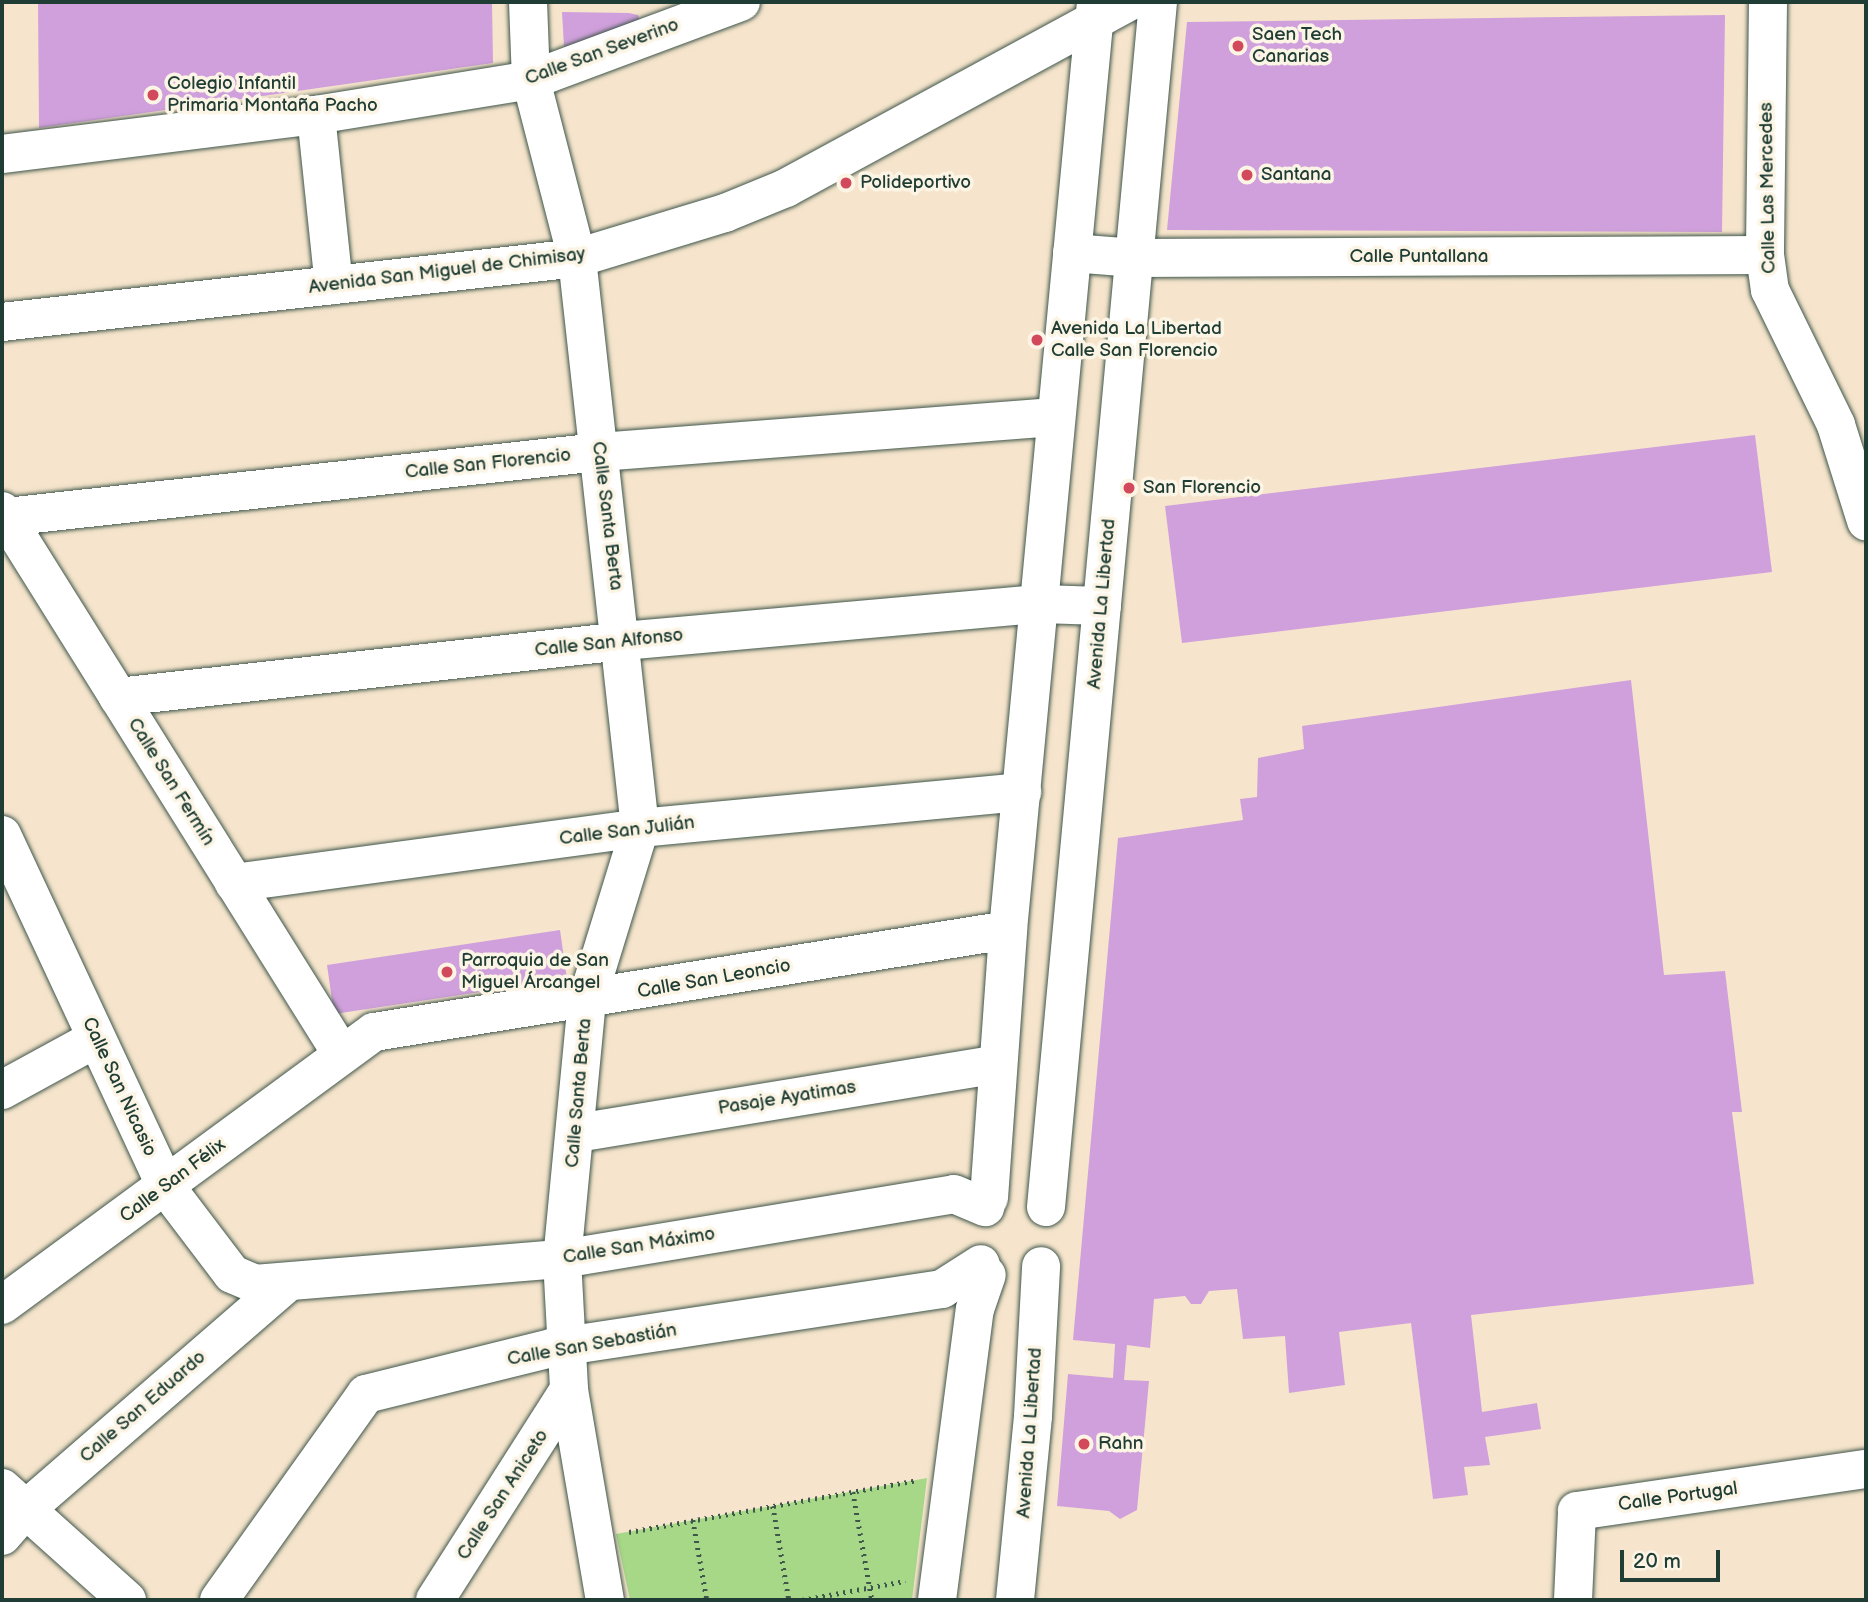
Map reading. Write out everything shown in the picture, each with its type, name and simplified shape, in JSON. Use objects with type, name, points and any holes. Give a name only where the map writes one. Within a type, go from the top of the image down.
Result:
[{"type":"street","name":"Calle Santa Berta","points":[[528,2],[531,80],[577,258],[623,641],[640,828],[587,1000],[577,1133],[562,1259],[569,1390],[605,1600]]},
{"type":"street","name":"Calle San Severino","points":[[2,153],[316,115],[531,80],[657,18],[741,2]]},
{"type":"street","name":"Avenida San Miguel de Chimisay","points":[[2,322],[577,258],[725,213],[786,188],[1095,11],[1129,2]]},
{"type":"street","name":"Avenida La Libertad","points":[[1046,1207],[1158,2]]},
{"type":"street","name":"Calle Las Mercedes","points":[[1768,2],[1765,255],[1770,290],[1836,425],[1866,521]]},
{"type":"street","points":[[939,1588],[975,1309],[984,1269],[979,1220],[987,1203],[1008,930],[1041,604],[1055,417],[1095,11]]},
{"type":"street","points":[[316,115],[334,285]]},
{"type":"street","name":"Calle Puntallana","points":[[1072,253],[1135,258],[1765,255]]},
{"type":"street","name":"Calle San Florencio","points":[[4,514],[599,452],[1055,417]]},
{"type":"street","name":"Calle San Fermín","points":[[4,514],[341,1053]]},
{"type":"street","name":"Calle San Alfonso","points":[[118,697],[623,641],[1041,604],[1102,606]]},
{"type":"street","name":"Calle San Julián","points":[[234,883],[640,828],[1022,792]]},
{"type":"street","name":"Calle San Nicasio","points":[[2,835],[12,885],[95,1039],[166,1187],[232,1273],[255,1284],[288,1282]]},
{"type":"street","name":"Calle San Leoncio","points":[[341,1053],[374,1032],[587,1000],[1008,930]]},
{"type":"street","points":[[2,1090],[95,1039]]},
{"type":"street","name":"Calle San Félix","points":[[2,1305],[166,1187],[341,1053]]},
{"type":"street","name":"Pasaje Ayatimas","points":[[577,1133],[997,1064]]},
{"type":"street","points":[[984,1269],[1013,1281],[1041,1266],[1051,1236],[1046,1207],[1017,1190],[987,1203]]},
{"type":"street","name":"Calle San Máximo","points":[[288,1282],[562,1259],[954,1194],[987,1203]]},
{"type":"street","name":"Avenida La Libertad","points":[[1015,1600],[1033,1416],[1041,1266]]},
{"type":"street","name":"Calle San Sebastián","points":[[219,1600],[366,1394],[566,1346],[942,1289],[984,1269]]},
{"type":"street","name":"Calle San Eduardo","points":[[10,1511],[288,1282]]},
{"type":"street","name":"Calle San Aniceto","points":[[435,1600],[569,1390]]},
{"type":"street","points":[[539,1440],[565,1446],[582,1466]]},
{"type":"street","name":"Calle Portugal","points":[[1573,1600],[1577,1511],[1866,1469]]},
{"type":"street","points":[[10,1511],[127,1600]]},
{"type":"path","points":[[594,1538],[955,1472]]},
{"type":"path","points":[[853,1492],[872,1600]]},
{"type":"path","points":[[773,1506],[789,1600]]},
{"type":"path","points":[[693,1520],[707,1600]]},
{"type":"path","points":[[802,1600],[870,1588],[939,1588]]},
{"type":"green space","points":[[927,1478],[912,1600],[630,1600],[616,1534]]},
{"type":"building","name":"Colegio Infantil Primaria Montaña Pacho","points":[[38,2],[492,2],[493,63],[39,128]]},
{"type":"building","points":[[562,12],[629,13],[638,15],[640,21],[564,47]]},
{"type":"building","points":[[1725,15],[1722,232],[1167,230],[1187,22]]},
{"type":"building","points":[[1755,435],[1772,572],[1182,643],[1165,506]]},
{"type":"building","points":[[1631,680],[1664,975],[1725,971],[1742,1112],[1732,1112],[1754,1284],[1471,1315],[1482,1412],[1537,1403],[1541,1429],[1485,1437],[1490,1465],[1464,1467],[1468,1495],[1433,1499],[1411,1323],[1339,1332],[1345,1385],[1289,1393],[1285,1336],[1243,1339],[1237,1289],[1209,1291],[1201,1304],[1191,1304],[1185,1296],[1154,1299],[1150,1348],[1127,1345],[1124,1380],[1149,1381],[1137,1510],[1120,1519],[1109,1511],[1057,1506],[1068,1374],[1113,1378],[1115,1344],[1073,1340],[1118,838],[1243,820],[1240,799],[1257,797],[1258,758],[1304,749],[1302,726]]},
{"type":"building","name":"Parroquia de San Miguel Árcangel","points":[[560,930],[567,979],[334,1014],[327,965]]},
{"type":"place","name":"Saen Tech Canarias","points":[[1238,46]]},
{"type":"place","name":"Colegio Infantil Primaria Montaña Pacho","points":[[153,95]]},
{"type":"place","name":"Santana","points":[[1247,175]]},
{"type":"place","name":"Polideportivo","points":[[846,183]]},
{"type":"place","name":"Avenida La Libertad Calle San Florencio","points":[[1037,340]]},
{"type":"place","name":"San Florencio","points":[[1129,488]]},
{"type":"place","name":"Parroquia de San Miguel Árcangel","points":[[447,972]]},
{"type":"place","name":"Rahn","points":[[1084,1444]]}]
